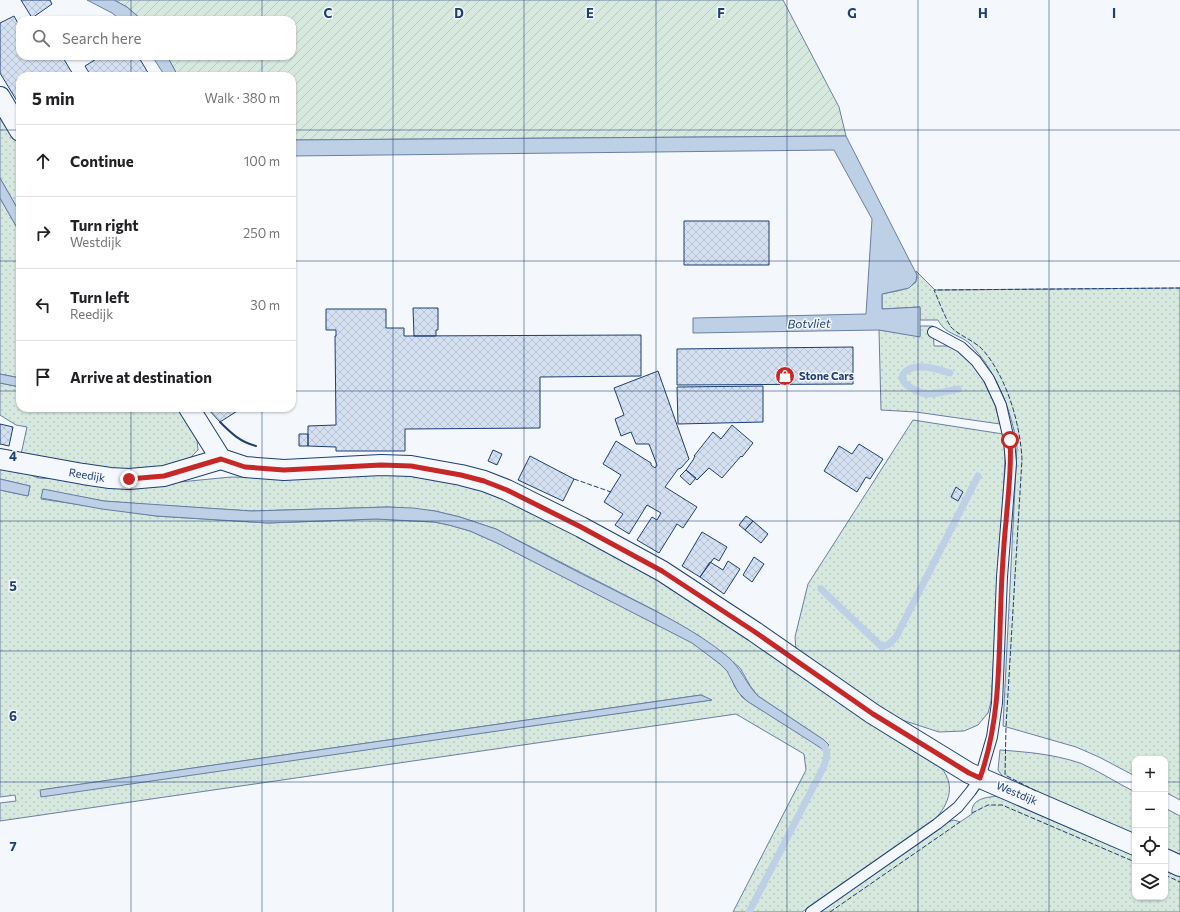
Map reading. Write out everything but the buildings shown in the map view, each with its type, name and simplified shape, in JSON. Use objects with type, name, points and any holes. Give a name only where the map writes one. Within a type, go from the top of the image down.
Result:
[{"type":"street","points":[[0,97],[16,124]]},
{"type":"street","points":[[192,412],[221,459]]},
{"type":"street","name":"Reedijk","points":[[0,459],[83,474],[129,479],[164,476],[221,459]]},
{"type":"street","name":"Westdijk","points":[[221,459],[245,467],[284,470],[381,465],[411,466],[461,475],[484,481],[507,490],[581,527],[662,571],[755,632],[873,714],[969,773],[1132,844]]},
{"type":"street","points":[[1168,860],[1180,866]]},
{"type":"lane","points":[[811,912],[949,815],[964,800],[980,778],[992,737],[997,703],[1002,570],[1010,488],[1010,440],[1001,405],[989,379],[976,361],[961,347],[933,332]]},
{"type":"shaded area","points":[[114,0],[783,0],[839,107],[846,136],[296,140],[296,72],[176,72],[169,60],[296,60],[296,16],[137,16],[127,7]]},
{"type":"shaded area","points":[[0,110],[16,136],[16,206],[0,178]]},
{"type":"shaded area","points":[[0,198],[16,226],[16,377],[0,374]]},
{"type":"shaded area","points":[[916,271],[935,290],[1180,288],[1180,800],[1168,794],[1168,756],[1132,756],[1132,774],[1076,747],[1003,726],[1017,447],[1015,433],[1007,405],[995,378],[979,354],[969,343],[946,329],[938,320],[920,320],[920,307],[882,309],[882,294],[909,287],[916,282]]},
{"type":"shaded area","points":[[920,326],[933,326],[934,346],[951,346],[960,350],[977,367],[995,405],[1000,424],[916,412],[881,410],[879,330],[920,336]]},
{"type":"shaded area","points":[[0,383],[16,386],[16,412],[183,412],[197,440],[198,450],[190,458],[178,464],[136,473],[20,459],[27,427],[16,425],[0,415]]},
{"type":"shaded area","points":[[913,420],[1003,434],[1005,457],[991,702],[988,713],[978,725],[964,731],[939,732],[902,720],[885,711],[796,651],[795,637],[808,584]]},
{"type":"shaded area","points":[[0,467],[29,473],[33,476],[42,478],[51,477],[159,484],[231,477],[277,478],[388,472],[475,487],[525,508],[636,567],[678,592],[938,765],[948,779],[949,793],[947,800],[940,814],[934,820],[802,912],[733,912],[806,770],[804,754],[736,714],[0,821],[0,803],[16,801],[15,795],[0,797],[0,490],[28,496],[30,486],[0,479]],"holes":[[[43,490],[104,501],[154,505],[252,511],[388,507],[435,511],[460,517],[496,529],[656,611],[699,636],[740,668],[758,696],[824,740],[828,745],[824,749],[747,701],[735,687],[728,671],[693,643],[497,543],[470,531],[434,522],[376,519],[268,523],[156,516],[41,499]],[[701,695],[711,700],[41,796],[41,790]]]},
{"type":"shaded area","points":[[1000,750],[1050,755],[1080,763],[1132,790],[1132,837],[1004,778],[998,770]]},
{"type":"shaded area","points":[[999,796],[1132,854],[1132,900],[1168,900],[1168,869],[1180,874],[1180,912],[818,912],[948,822],[954,820],[960,822],[972,814],[974,805],[981,799]]},
{"type":"shaded area","points":[[1168,810],[1180,816],[1180,858],[1168,852]]},
{"type":"water","points":[[87,0],[114,0],[127,7],[137,16],[116,16]]},
{"type":"water","points":[[155,60],[169,60],[176,72],[162,72]]},
{"type":"water","name":"Botvliet","points":[[846,136],[917,275],[916,281],[909,288],[882,294],[882,309],[920,307],[920,337],[879,330],[693,333],[693,318],[866,314],[872,219],[834,150],[296,156],[296,140]]},
{"type":"water","points":[[0,178],[16,206],[16,226],[0,198]]},
{"type":"water","points":[[0,374],[16,377],[16,386],[0,383]]},
{"type":"water","points":[[0,479],[30,486],[28,496],[0,490]]},
{"type":"water","points":[[43,489],[104,501],[206,508],[252,511],[388,507],[435,511],[460,517],[496,529],[687,628],[733,661],[758,696],[824,740],[829,745],[824,750],[747,701],[738,692],[727,671],[692,643],[497,543],[470,531],[434,522],[376,519],[268,523],[156,516],[102,509],[41,498]]},
{"type":"water","points":[[701,695],[712,700],[41,797],[40,790]]},
{"type":"waterway","points":[[950,373],[927,367],[915,367],[905,372],[902,376],[905,384],[909,387],[927,394],[958,389]]},
{"type":"waterway","points":[[821,589],[882,647],[889,644],[896,637],[978,476]]},
{"type":"waterway","points":[[749,912],[823,768],[827,754],[825,748],[820,742]]},
{"type":"fence","points":[[1036,791],[1005,775],[1006,727],[1022,459],[1021,445],[1011,402],[999,374],[980,347],[951,327],[944,315],[934,290],[1180,288]]},
{"type":"fence","points":[[574,479],[611,492]]},
{"type":"fence","points":[[972,813],[988,805],[1002,805],[1132,861]]},
{"type":"fence","points":[[830,912],[960,822]]},
{"type":"fence","points":[[1168,876],[1180,882]]},
{"type":"wall","points":[[220,422],[240,440],[256,446]]},
{"type":"place","name":"Stone Cars","points":[[785,376]]},
{"type":"route","points":[[129,479],[164,476],[182,472],[221,459],[232,464],[245,467],[284,470],[381,465],[411,466],[433,469],[484,481],[507,490],[581,527],[662,571],[755,632],[873,714],[969,773],[980,778],[988,755],[997,703],[1002,577],[1010,488],[1010,440]]}]
